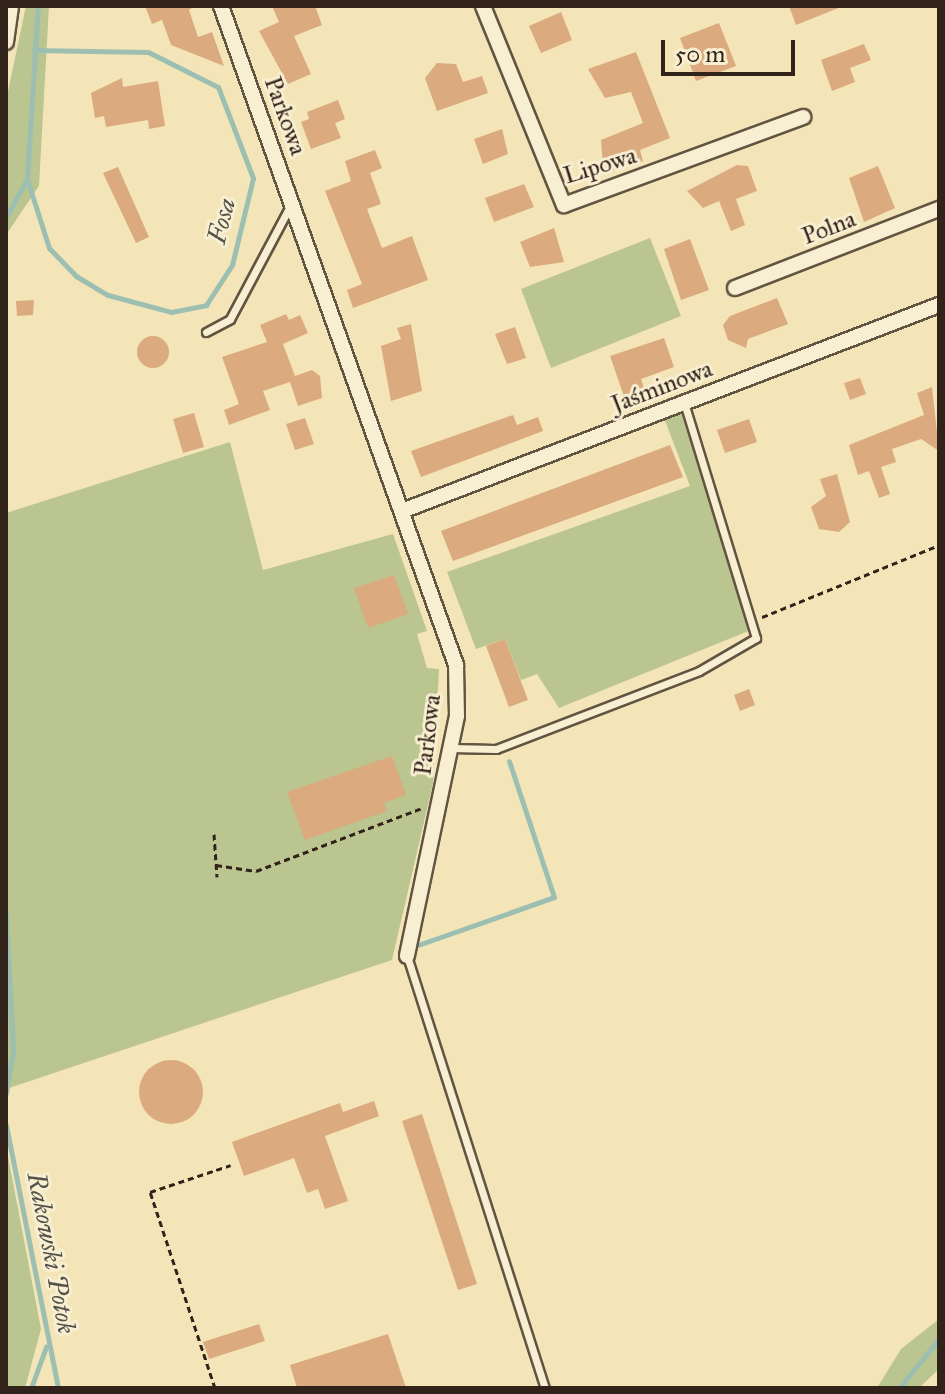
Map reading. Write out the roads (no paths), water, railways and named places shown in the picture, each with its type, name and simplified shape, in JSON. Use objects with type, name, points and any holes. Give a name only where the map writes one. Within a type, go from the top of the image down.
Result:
[{"type":"street","points":[[6,42],[11,6]]},
{"type":"street","name":"Parkowa","points":[[221,6],[456,665],[451,748],[441,803],[416,887],[407,956]]},
{"type":"street","name":"Lipowa","points":[[483,6],[564,205],[803,117]]},
{"type":"street","name":"Polna","points":[[735,288],[939,209]]},
{"type":"street","name":"Jaśminowa","points":[[402,511],[939,305]]},
{"type":"lane","points":[[206,332],[230,319],[293,201]]},
{"type":"lane","points":[[451,748],[496,749],[699,671],[745,650],[756,638],[754,620],[684,402]]},
{"type":"lane","name":"Parkowa","points":[[407,956],[545,1388]]},
{"type":"waterway","name":"Rakowski Potok","points":[[6,217],[27,179],[38,6]]},
{"type":"waterway","name":"Fosa","points":[[27,179],[49,248],[76,276],[108,295],[171,312],[206,305],[232,265],[253,178],[218,87],[148,52],[34,50]]},
{"type":"waterway","points":[[418,945],[554,897],[509,761]]},
{"type":"waterway","name":"Rakowski Potok","points":[[6,914],[13,1051],[6,1093]]},
{"type":"waterway","name":"Rakowski Potok","points":[[6,1125],[58,1388]]},
{"type":"waterway","points":[[899,1388],[939,1339]]},
{"type":"waterway","points":[[31,1388],[46,1347]]}]
